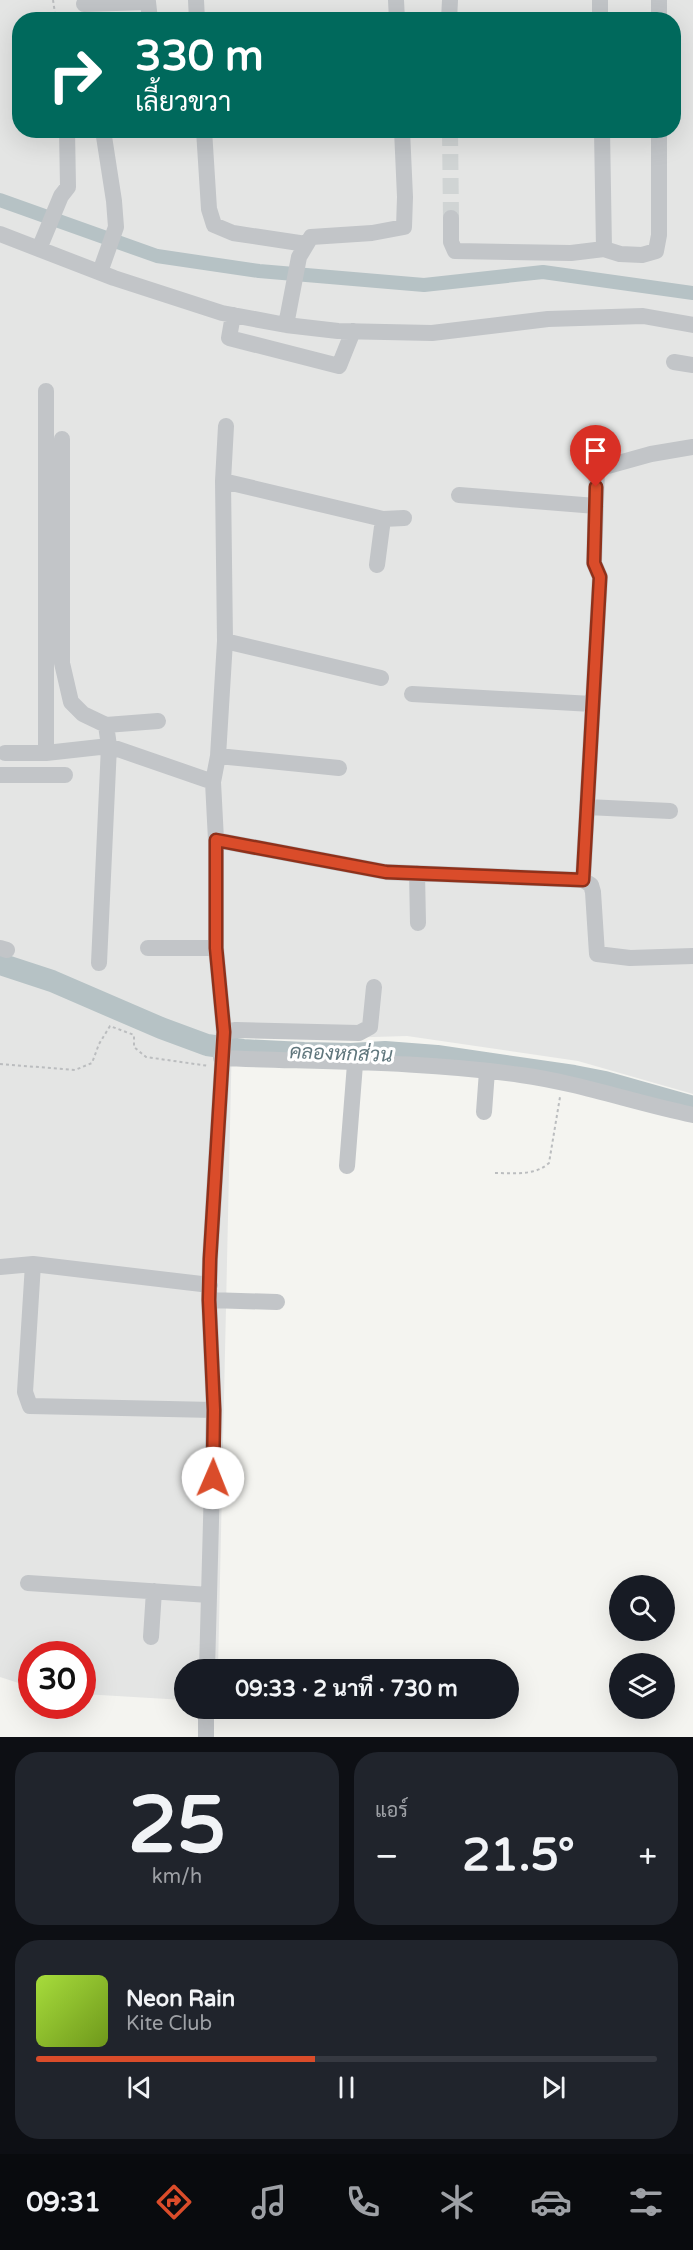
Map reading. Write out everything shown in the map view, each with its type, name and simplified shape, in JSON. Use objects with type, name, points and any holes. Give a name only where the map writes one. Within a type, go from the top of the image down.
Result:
[{"type":"street","points":[[84,8],[148,2],[149,12]]},
{"type":"street","points":[[39,249],[61,196],[68,187],[67,138]]},
{"type":"street","points":[[100,272],[116,228],[104,138]]},
{"type":"street","points":[[205,138],[209,209],[214,225],[233,233],[302,251]]},
{"type":"street","points":[[286,325],[302,251],[311,237],[372,233],[404,227],[402,138]]},
{"type":"street","points":[[602,138],[604,249]]},
{"type":"street","points":[[451,218],[451,242],[455,251],[571,253],[604,249],[620,254],[642,255],[656,251],[659,235],[659,138]]},
{"type":"street","points":[[0,234],[100,272],[233,315],[286,325],[352,331],[432,333],[548,319],[643,316],[693,325]]},
{"type":"street","points":[[233,315],[229,338],[339,366],[352,331]]},
{"type":"street","points":[[674,362],[693,365]]},
{"type":"street","points":[[46,391],[46,753]]},
{"type":"street","points":[[207,1659],[214,1410],[209,1293],[224,1032],[216,948],[216,840],[213,782],[218,756],[225,641],[223,481],[226,426]]},
{"type":"street","points":[[62,439],[62,663],[71,702],[83,714],[106,725],[158,721]]},
{"type":"street","points":[[583,880],[600,577],[594,563],[597,469],[651,454],[693,447]]},
{"type":"street","points":[[223,481],[383,519],[404,518]]},
{"type":"street","points":[[459,495],[596,506]]},
{"type":"street","points":[[377,565],[383,519]]},
{"type":"street","points":[[225,641],[381,678]]},
{"type":"street","points":[[412,694],[592,704]]},
{"type":"street","points":[[99,963],[109,746],[106,725]]},
{"type":"street","points":[[65,775],[7,775],[10,753],[46,753],[109,746],[213,782]]},
{"type":"street","points":[[218,756],[339,768]]},
{"type":"street","points":[[587,807],[669,811]]},
{"type":"street","points":[[216,840],[386,872],[583,880],[591,885],[593,892],[597,954],[615,957],[693,956]]},
{"type":"street","points":[[417,873],[418,923]]},
{"type":"street","points":[[148,948],[216,948]]},
{"type":"street","points":[[224,1032],[236,1030],[359,1033],[370,1027],[374,987]]},
{"type":"street","points":[[221,1059],[487,1071],[595,1089],[693,1115]]},
{"type":"street","points":[[347,1166],[355,1064]]},
{"type":"street","points":[[484,1112],[487,1071]]},
{"type":"street","points":[[33,1264],[25,1392],[30,1406],[214,1410]]},
{"type":"street","points":[[0,1267],[33,1264],[277,1302]]},
{"type":"street","points":[[28,1583],[209,1595]]},
{"type":"street","points":[[151,1636],[154,1591]]},
{"type":"street","points":[[206,1719],[206,1737]]},
{"type":"path","points":[[0,1064],[75,1070],[92,1063],[99,1044],[110,1026],[134,1035],[134,1047],[146,1057],[221,1059]]},
{"type":"path","points":[[495,1173],[529,1173],[543,1169],[549,1163],[562,1083]]},
{"type":"shaded area","points":[[0,0],[693,0],[693,1094],[578,1061],[407,1036],[340,1038],[232,1036],[218,1659],[174,1659],[174,1699],[96,1695],[96,1641],[18,1641],[18,1683],[0,1677]]},
{"type":"waterway","points":[[0,200],[157,256],[259,271],[424,285],[543,272],[693,293]]},
{"type":"waterway","name":"คลองหกส่วน","points":[[0,964],[52,981],[161,1028],[207,1045],[243,1050],[304,1053],[385,1052],[437,1056],[605,1082],[693,1107]]},
{"type":"tunnel","points":[[450,138],[451,218]]},
{"type":"route","points":[[213,1478],[214,1410],[209,1300],[210,1259],[224,1032],[216,948],[216,840],[386,872],[583,880],[600,577],[594,563],[596,487]]}]
